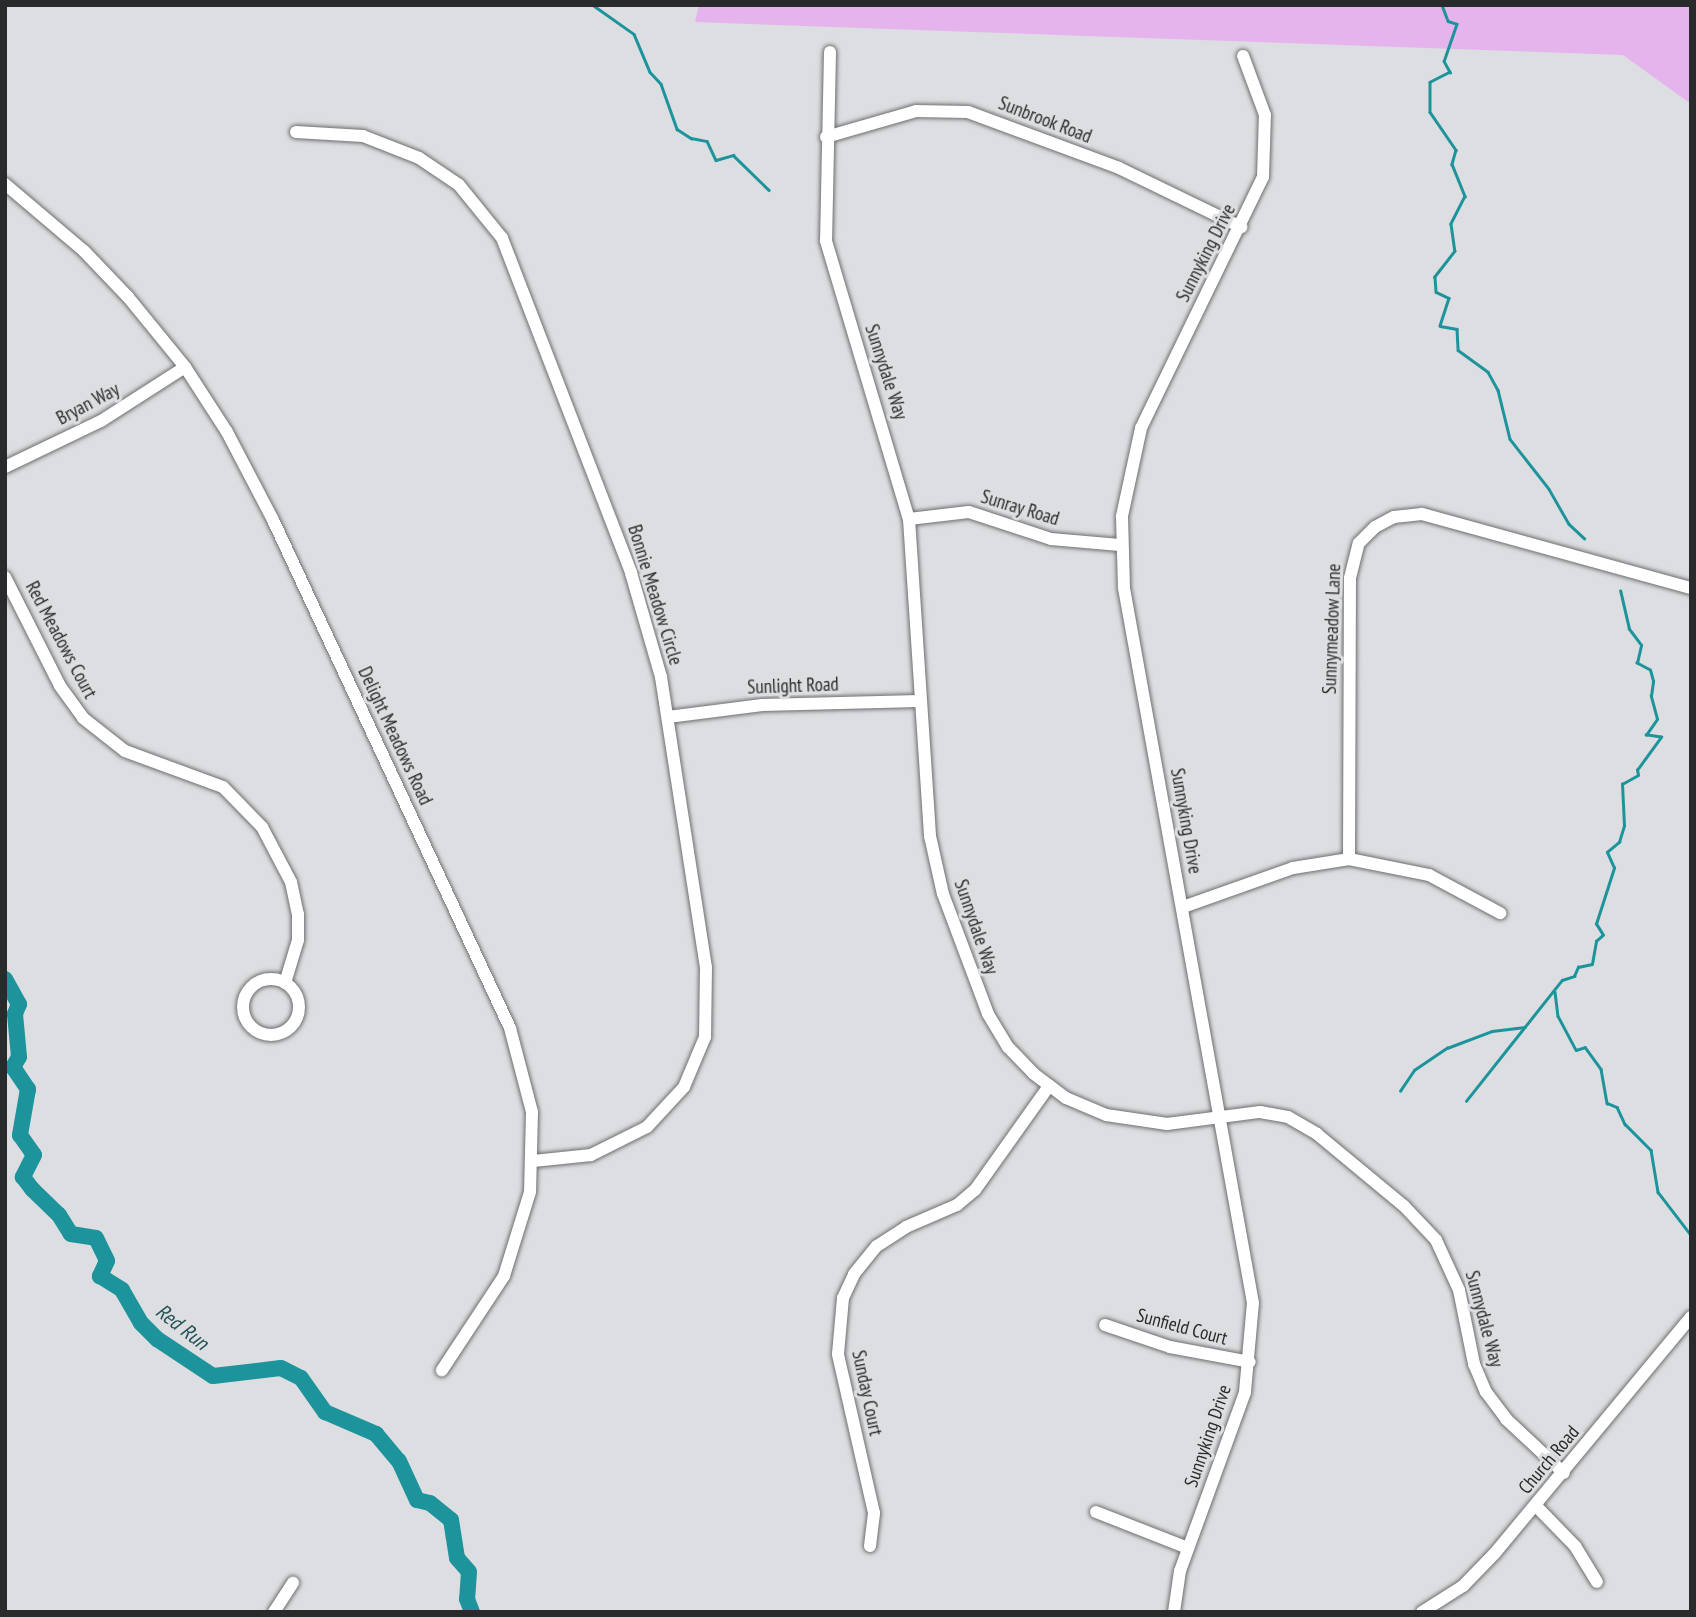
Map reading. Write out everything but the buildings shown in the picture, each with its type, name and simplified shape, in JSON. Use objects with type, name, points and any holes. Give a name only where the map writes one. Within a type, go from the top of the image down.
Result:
[{"type":"street","name":"Sunnydale Way","points":[[830,52],[825,241],[909,519],[915,566],[919,701],[930,836],[954,929],[998,1031],[1021,1062],[1049,1086],[1086,1107],[1125,1120],[1167,1124],[1260,1112],[1303,1124],[1423,1224],[1452,1270],[1474,1364],[1486,1392],[1506,1419],[1564,1473]]},
{"type":"street","name":"Sunnyking Drive","points":[[1174,1612],[1188,1548],[1236,1424],[1250,1362],[1251,1284],[1121,545],[1126,486],[1141,428],[1259,189],[1267,150],[1262,103],[1242,56]]},
{"type":"street","name":"Sunbrook Road","points":[[826,137],[916,111],[968,112],[1119,168],[1241,227]]},
{"type":"street","name":"Bonnie Meadow Circle","points":[[296,132],[363,136],[419,158],[459,185],[502,237],[644,608],[668,717],[708,979],[709,1010],[701,1050],[677,1097],[636,1135],[592,1155],[533,1161]]},
{"type":"street","name":"Delight Meadows Road","points":[[5,184],[108,275],[185,367],[227,432],[273,520],[510,1028],[528,1089],[533,1161],[525,1219],[509,1266],[442,1370]]},
{"type":"street","name":"Bryan Way","points":[[5,467],[102,421],[185,367]]},
{"type":"street","name":"Sunray Road","points":[[909,519],[969,512],[1051,539],[1121,545]]},
{"type":"street","name":"Sunnymeadow Lane","points":[[1349,859],[1350,578],[1359,543],[1375,527],[1394,517],[1422,514],[1691,588]]},
{"type":"street","name":"Red Meadows Court","points":[[5,577],[60,686],[83,718],[125,751],[223,787],[262,827],[291,882],[298,914],[298,940],[285,983]]},
{"type":"street","name":"Sunlight Road","points":[[668,717],[762,705],[919,701]]},
{"type":"street","points":[[1183,907],[1293,868],[1349,859],[1429,875],[1500,913]]},
{"type":"street","points":[[265,980],[285,983],[297,997],[295,1021],[276,1034],[258,1032],[243,1010],[248,990],[265,980]]},
{"type":"street","name":"Sunday Court","points":[[870,1546],[874,1513],[838,1354],[843,1298],[854,1274],[877,1246],[906,1227],[957,1205],[975,1190],[1049,1086]]},
{"type":"street","name":"Church Road","points":[[1422,1612],[1463,1586],[1536,1506],[1691,1317]]},
{"type":"street","name":"Sunfield Court","points":[[1105,1325],[1170,1347],[1250,1362]]},
{"type":"street","points":[[1536,1506],[1574,1546],[1597,1582]]},
{"type":"street","points":[[1096,1512],[1188,1548]]},
{"type":"street","points":[[274,1612],[293,1583]]},
{"type":"shaded area","points":[[699,5],[1691,5],[1691,104],[1623,55],[695,22]]},
{"type":"waterway","points":[[593,5],[634,34],[650,72],[661,84],[677,129],[691,138],[707,141],[716,160],[733,155],[769,190]]},
{"type":"waterway","points":[[1442,5],[1448,21],[1457,24],[1444,61],[1450,72],[1430,82],[1430,112],[1456,150],[1452,164],[1465,196],[1451,224],[1455,251],[1435,277],[1436,292],[1449,298],[1440,326],[1457,329],[1458,350],[1488,372],[1498,390],[1510,439],[1549,489],[1569,524],[1584,538]]},
{"type":"waterway","points":[[1466,1101],[1562,980],[1574,976],[1578,967],[1592,964],[1596,941],[1603,935],[1596,924],[1614,868],[1607,852],[1619,842],[1624,826],[1622,784],[1638,775],[1637,770],[1661,737],[1646,735],[1657,719],[1651,696],[1653,681],[1650,670],[1637,663],[1641,645],[1629,629],[1620,591]]},
{"type":"waterway","name":"Red Run","points":[[5,979],[19,1004],[15,1014],[19,1057],[13,1067],[28,1089],[20,1135],[34,1155],[23,1177],[59,1215],[71,1234],[96,1238],[107,1261],[100,1276],[122,1290],[141,1323],[157,1339],[213,1376],[281,1368],[301,1378],[325,1412],[376,1434],[399,1461],[417,1500],[430,1503],[451,1520],[457,1558],[469,1572],[467,1599],[472,1612]]},
{"type":"waterway","points":[[1555,992],[1558,1016],[1576,1050],[1585,1047],[1601,1069],[1607,1103],[1617,1107],[1625,1124],[1651,1150],[1658,1192],[1691,1235]]},
{"type":"waterway","points":[[1400,1091],[1414,1070],[1447,1048],[1492,1031],[1525,1027]]}]
